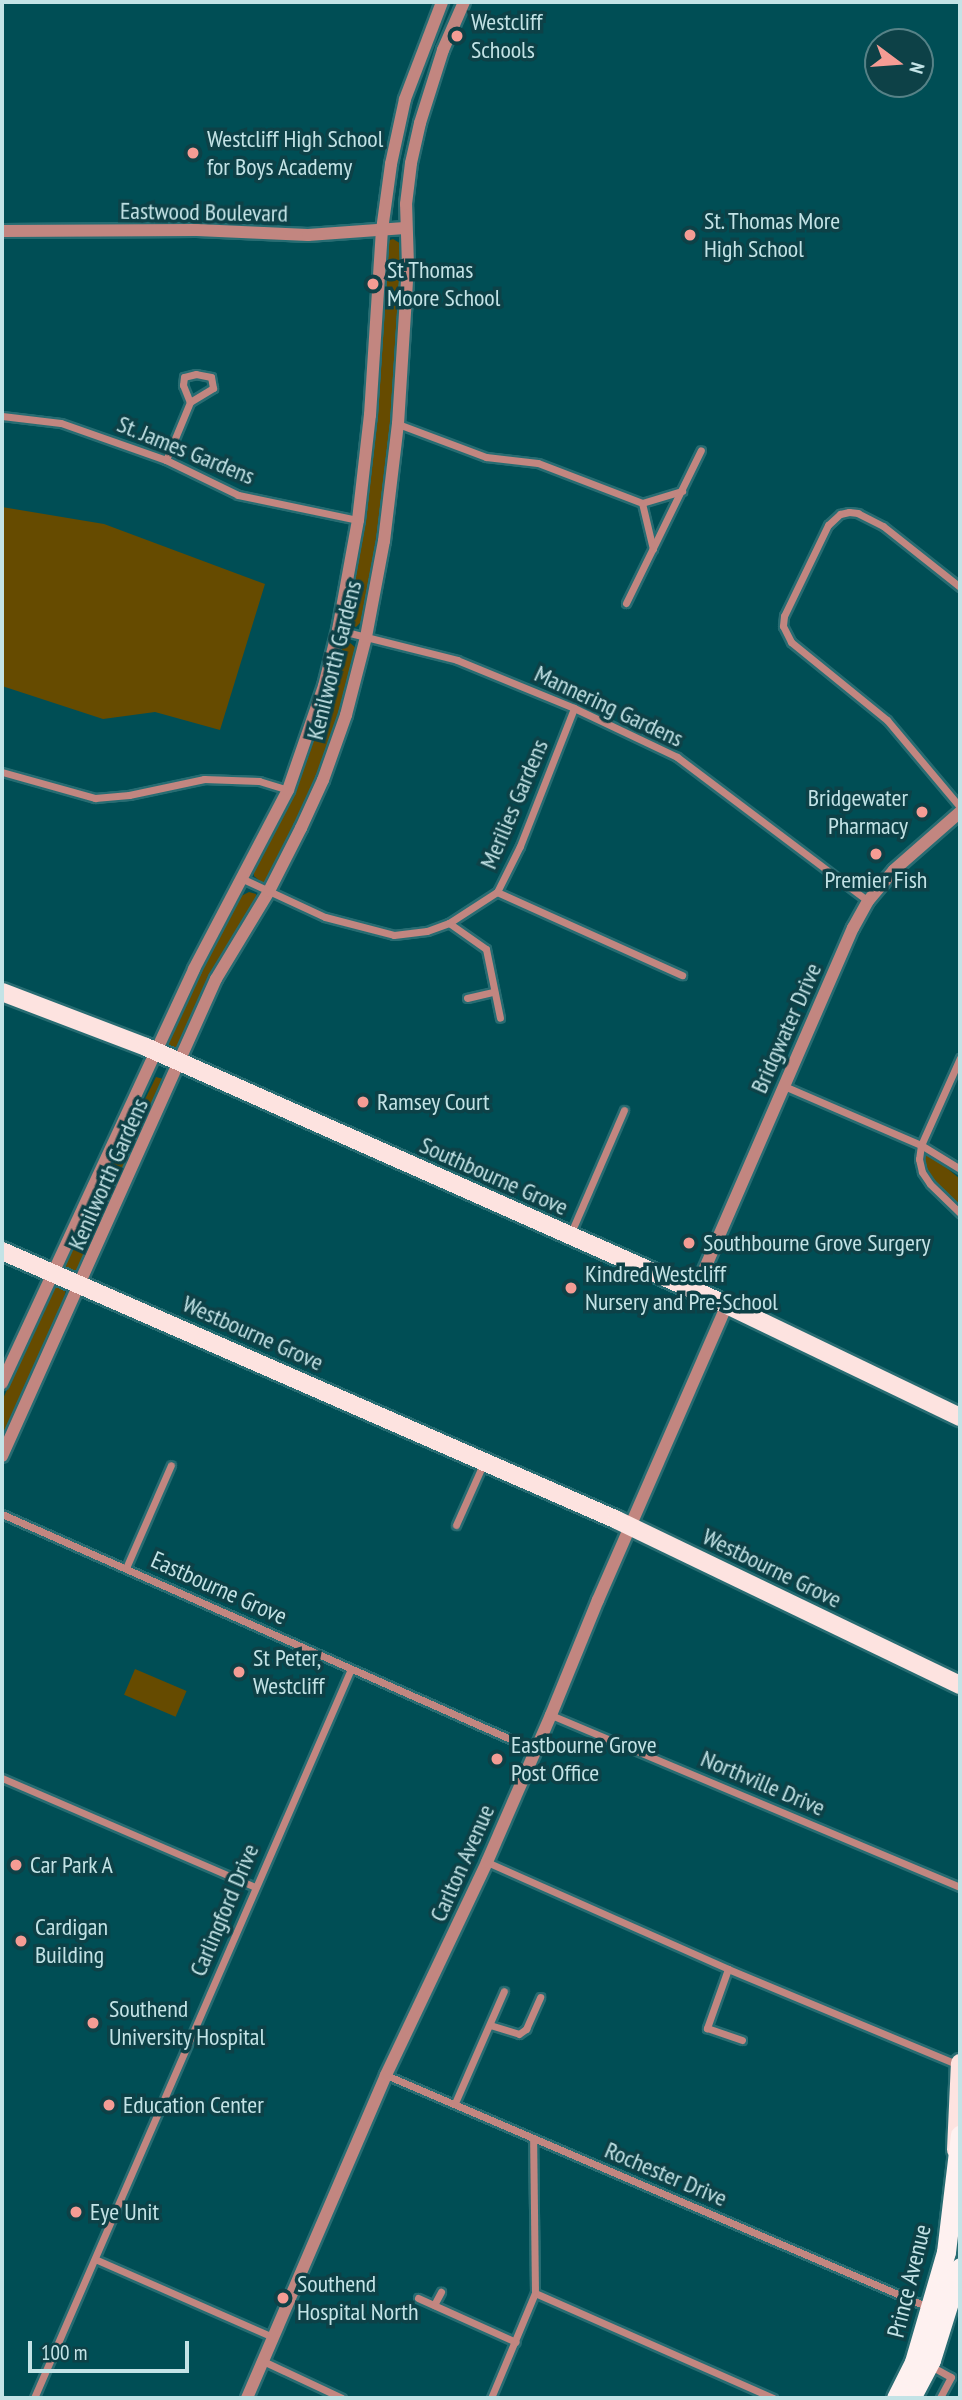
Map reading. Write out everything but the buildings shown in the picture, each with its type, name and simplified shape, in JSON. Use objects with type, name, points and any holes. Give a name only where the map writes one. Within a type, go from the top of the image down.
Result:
[{"type":"highway","name":"Prince Avenue","points":[[896,2398],[945,2308],[946,2252],[960,2135]]},
{"type":"highway","name":"Prince Avenue","points":[[911,2398],[929,2364],[960,2267]]},
{"type":"main road","name":"Southbourne Grove","points":[[2,992],[178,1062],[727,1305],[960,1417]]},
{"type":"main road","name":"Westbourne Grove","points":[[2,1251],[630,1527],[960,1685]]},
{"type":"main road","name":"Prince Avenue","points":[[956,2171],[960,2064]]},
{"type":"street","name":"Kenilworth Gardens","points":[[2,1384],[56,1274],[194,969],[288,790],[324,686],[338,630],[358,520],[370,415],[382,230],[405,99],[442,2]]},
{"type":"street","name":"Kenilworth Gardens","points":[[2,1456],[216,978],[269,891],[323,780],[346,715],[366,637],[384,541],[398,424],[408,260],[405,228],[411,163],[420,122],[443,50],[464,2]]},
{"type":"street","name":"Eastwood Boulevard","points":[[2,231],[197,230],[308,235],[405,228]]},
{"type":"street","points":[[166,460],[190,402],[214,388],[211,377],[196,374],[184,377],[183,384],[190,402]]},
{"type":"street","name":"St. James Gardens","points":[[2,416],[61,423],[166,460],[238,495],[358,520]]},
{"type":"street","points":[[398,424],[486,457],[538,463],[642,503],[681,491]]},
{"type":"street","points":[[626,603],[701,450]]},
{"type":"street","points":[[642,503],[653,548]]},
{"type":"street","points":[[960,587],[883,526],[858,513],[849,512],[840,514],[828,525],[784,616],[783,626],[791,642],[887,720],[960,810]]},
{"type":"street","name":"Mannering Gardens","points":[[338,630],[457,660],[574,708],[677,757],[868,901]]},
{"type":"street","name":"Merilies Gardens","points":[[243,878],[325,917],[394,935],[427,931],[449,923],[497,892],[520,846],[574,708]]},
{"type":"street","points":[[2,772],[95,798],[129,795],[204,779],[259,781],[288,790]]},
{"type":"street","name":"Bridgwater Drive","points":[[695,1291],[868,901],[894,870],[960,810]]},
{"type":"street","points":[[497,892],[682,975]]},
{"type":"street","points":[[449,923],[486,949],[500,1018]]},
{"type":"street","points":[[467,998],[494,992]]},
{"type":"street","points":[[960,1058],[921,1145],[919,1159],[922,1172],[960,1213]]},
{"type":"street","points":[[113,1144],[161,1065],[178,1062]]},
{"type":"street","points":[[784,1086],[921,1145],[960,1169]]},
{"type":"street","points":[[570,1237],[624,1110]]},
{"type":"street","points":[[56,1274],[77,1272],[115,1208]]},
{"type":"street","name":"Carlton Avenue","points":[[247,2398],[386,2075],[487,1862],[727,1305]]},
{"type":"street","points":[[456,1525],[484,1462]]},
{"type":"street","points":[[126,1567],[172,1465]]},
{"type":"street","name":"Eastbourne Grove","points":[[2,1514],[535,1750]]},
{"type":"street","name":"Carlingford Drive","points":[[34,2398],[351,1669]]},
{"type":"street","name":"Northville Drive","points":[[551,1715],[960,1887]]},
{"type":"street","points":[[2,1778],[255,1887]]},
{"type":"street","points":[[487,1862],[728,1969],[960,2064]]},
{"type":"street","points":[[728,1969],[708,2028],[742,2040]]},
{"type":"street","points":[[455,2103],[504,1991]]},
{"type":"street","points":[[491,2025],[519,2034],[526,2029],[540,1997]]},
{"type":"street","name":"Rochester Drive","points":[[386,2075],[945,2308]]},
{"type":"street","points":[[491,2398],[536,2293],[533,2138]]},
{"type":"street","points":[[94,2259],[273,2337]]},
{"type":"street","points":[[434,2305],[440,2291]]},
{"type":"street","points":[[536,2293],[773,2398]]},
{"type":"street","points":[[418,2298],[516,2342]]},
{"type":"street","points":[[263,2361],[342,2398]]},
{"type":"street","name":"Prince Avenue","points":[[929,2364],[951,2377],[940,2398]]},
{"type":"shaded area","points":[[393,239],[403,245],[390,431],[380,521],[363,620],[356,627],[347,622],[346,617],[385,242]]},
{"type":"shaded area","points":[[2,507],[104,524],[265,584],[220,730],[155,712],[103,719],[2,686]]},
{"type":"shaded area","points":[[348,641],[357,649],[325,763],[269,882],[262,883],[254,876],[254,870],[309,755],[341,645]]},
{"type":"shaded area","points":[[249,892],[256,894],[257,901],[179,1053],[169,1049],[168,1045],[196,980],[241,896]]},
{"type":"shaded area","points":[[156,1077],[167,1080],[78,1269],[69,1273],[63,1265]]},
{"type":"shaded area","points":[[930,1154],[960,1179],[960,1209],[932,1181],[923,1166],[925,1156]]},
{"type":"shaded area","points":[[53,1286],[66,1288],[64,1300],[2,1445],[2,1401]]},
{"type":"shaded area","points":[[135,1669],[187,1691],[176,1717],[124,1695]]},
{"type":"place","name":"Westcliff Schools","points":[[457,36]]},
{"type":"place","name":"Westcliff High School for Boys Academy","points":[[193,153]]},
{"type":"place","name":"St. Thomas More High School","points":[[690,235]]},
{"type":"place","name":"St Thomas Moore School","points":[[373,284]]},
{"type":"place","name":"Bridgewater Pharmacy","points":[[922,812]]},
{"type":"place","name":"Premier Fish","points":[[876,854]]},
{"type":"place","name":"Ramsey Court","points":[[363,1102]]},
{"type":"place","name":"Southbourne Grove Surgery","points":[[689,1243]]},
{"type":"place","name":"Kindred Westcliff Nursery and Pre-School","points":[[571,1288]]},
{"type":"place","name":"St Peter, Westcliff","points":[[239,1672]]},
{"type":"place","name":"Eastbourne Grove Post Office","points":[[497,1759]]},
{"type":"place","name":"Car Park A","points":[[16,1865]]},
{"type":"place","name":"Cardigan Building","points":[[21,1941]]},
{"type":"place","name":"Southend University Hospital","points":[[93,2023]]},
{"type":"place","name":"Education Center","points":[[109,2105]]},
{"type":"place","name":"Eye Unit","points":[[76,2212]]},
{"type":"place","name":"Southend Hospital North","points":[[283,2298]]}]
